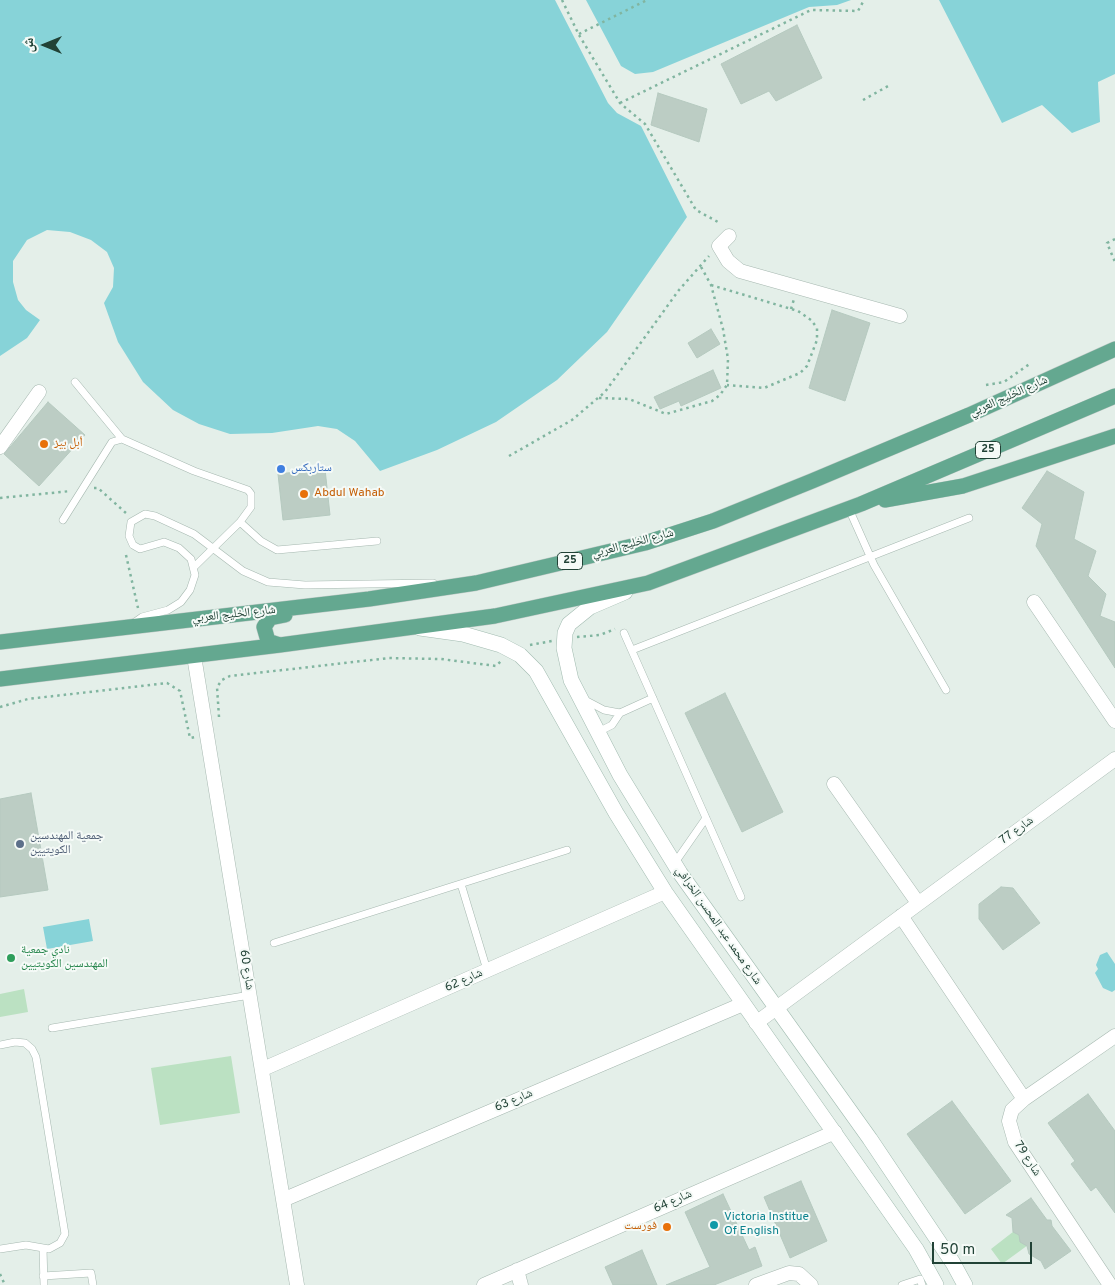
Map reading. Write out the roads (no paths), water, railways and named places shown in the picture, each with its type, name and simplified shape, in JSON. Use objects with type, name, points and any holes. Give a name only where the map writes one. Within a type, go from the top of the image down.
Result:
[{"type":"main road","name":"شارع الخليج العربي","points":[[0,642],[132,619],[369,599],[476,583],[645,543],[712,521],[968,415],[1115,350]]},
{"type":"main road","name":"25","points":[[0,679],[280,646],[504,614],[648,582],[855,506],[1115,396]]},
{"type":"main road","points":[[855,506],[963,486],[1115,436]]},
{"type":"main road","name":"شارع محمد عبد المحسن الخرافي","points":[[648,582],[590,607],[569,624],[564,639],[565,658],[572,680],[620,775],[674,864],[870,1139],[954,1263],[965,1285]]},
{"type":"main road","points":[[280,646],[271,643],[265,634],[265,624],[270,618],[353,607],[369,599]]},
{"type":"main road","name":"شارع محمد عبد المحسن الخرافي","points":[[415,627],[476,637],[510,649],[520,655],[536,671],[585,759],[665,892],[916,1248],[936,1285]]},
{"type":"main road","points":[[0,684],[16,677]]},
{"type":"main road","points":[[585,759],[589,748],[600,737]]},
{"type":"street","points":[[724,241],[728,261],[740,271],[900,316]]},
{"type":"street","points":[[0,447],[39,392]]},
{"type":"street","points":[[1034,602],[1115,721]]},
{"type":"street","name":"شارع 60","points":[[194,656],[285,1199],[297,1285]]},
{"type":"street","name":"شارع 77","points":[[756,1023],[1115,759]]},
{"type":"street","points":[[834,784],[918,904]]},
{"type":"street","name":"شارع 62","points":[[263,1069],[665,892]]},
{"type":"street","points":[[901,916],[1024,1099]]},
{"type":"street","name":"شارع 63","points":[[285,1199],[743,1004]]},
{"type":"street","name":"شارع 79","points":[[1110,1285],[1012,1137],[1009,1126],[1010,1114],[1024,1099],[1115,1036]]},
{"type":"street","name":"شارع 64","points":[[484,1285],[835,1132]]},
{"type":"street","points":[[517,1270],[521,1285]]},
{"type":"street","points":[[756,1285],[783,1274],[794,1273],[803,1276],[812,1285]]},
{"type":"lane","points":[[75,382],[122,439],[194,471],[248,490],[252,503],[240,522],[194,567]]},
{"type":"lane","points":[[64,520],[112,442],[122,439]]},
{"type":"lane","points":[[855,506],[870,556],[946,690]]},
{"type":"lane","points":[[132,619],[168,610],[181,602],[193,583],[194,567],[186,553],[172,544],[164,542],[140,549],[136,548],[129,536],[131,522],[145,514],[155,516],[194,534],[243,571],[268,582],[305,585],[476,583]]},
{"type":"lane","points":[[632,650],[968,518]]},
{"type":"lane","points":[[240,522],[266,545],[283,550],[377,541]]},
{"type":"lane","points":[[624,633],[741,898]]},
{"type":"lane","points":[[580,696],[595,706],[620,713]]},
{"type":"lane","points":[[600,737],[612,725],[620,713],[653,698]]},
{"type":"lane","points":[[674,864],[706,818]]},
{"type":"lane","points":[[274,943],[567,850]]},
{"type":"lane","points":[[461,884],[487,970]]},
{"type":"lane","points":[[52,1028],[250,995]]},
{"type":"lane","points":[[0,1045],[15,1042],[25,1043],[32,1049],[36,1057],[64,1234],[56,1246],[49,1249],[20,1245],[0,1248]]},
{"type":"lane","points":[[43,1248],[44,1285]]},
{"type":"lane","points":[[44,1276],[91,1273],[93,1285]]},
{"type":"lane","points":[[902,1285],[920,1279],[922,1285]]},
{"type":"water","points":[[0,0],[555,0],[608,103],[617,113],[641,126],[687,217],[607,332],[557,380],[496,422],[437,450],[380,471],[355,441],[337,429],[318,426],[272,433],[230,434],[199,424],[173,410],[143,382],[118,342],[104,303],[113,287],[114,268],[107,252],[91,240],[70,232],[47,230],[27,240],[13,261],[13,282],[18,300],[26,310],[40,320],[27,338],[0,356]]},
{"type":"water","points":[[586,0],[851,0],[837,5],[809,7],[653,72],[635,74],[621,66]]},
{"type":"water","points":[[939,0],[1115,0],[1115,74],[1098,82],[1100,122],[1072,133],[1042,105],[1002,123]]},
{"type":"water","points":[[89,919],[93,941],[47,949],[43,927]]},
{"type":"water","points":[[1107,952],[1115,964],[1115,990],[1112,992],[1103,988],[1095,973],[1098,969],[1096,965],[1100,955]]},
{"type":"place","name":"أبل بيز","points":[[44,444]]},
{"type":"place","name":"ستاربكس","points":[[281,469]]},
{"type":"place","name":"Abdul Wahab","points":[[304,494]]},
{"type":"place","name":"جمعية المهندسين الكويتيين","points":[[20,844]]},
{"type":"place","name":"نادي جمعية المهندسين الكويتيين","points":[[11,958]]},
{"type":"place","name":"Victoria Institue Of English","points":[[714,1225]]},
{"type":"place","name":"فورست","points":[[667,1227]]}]
